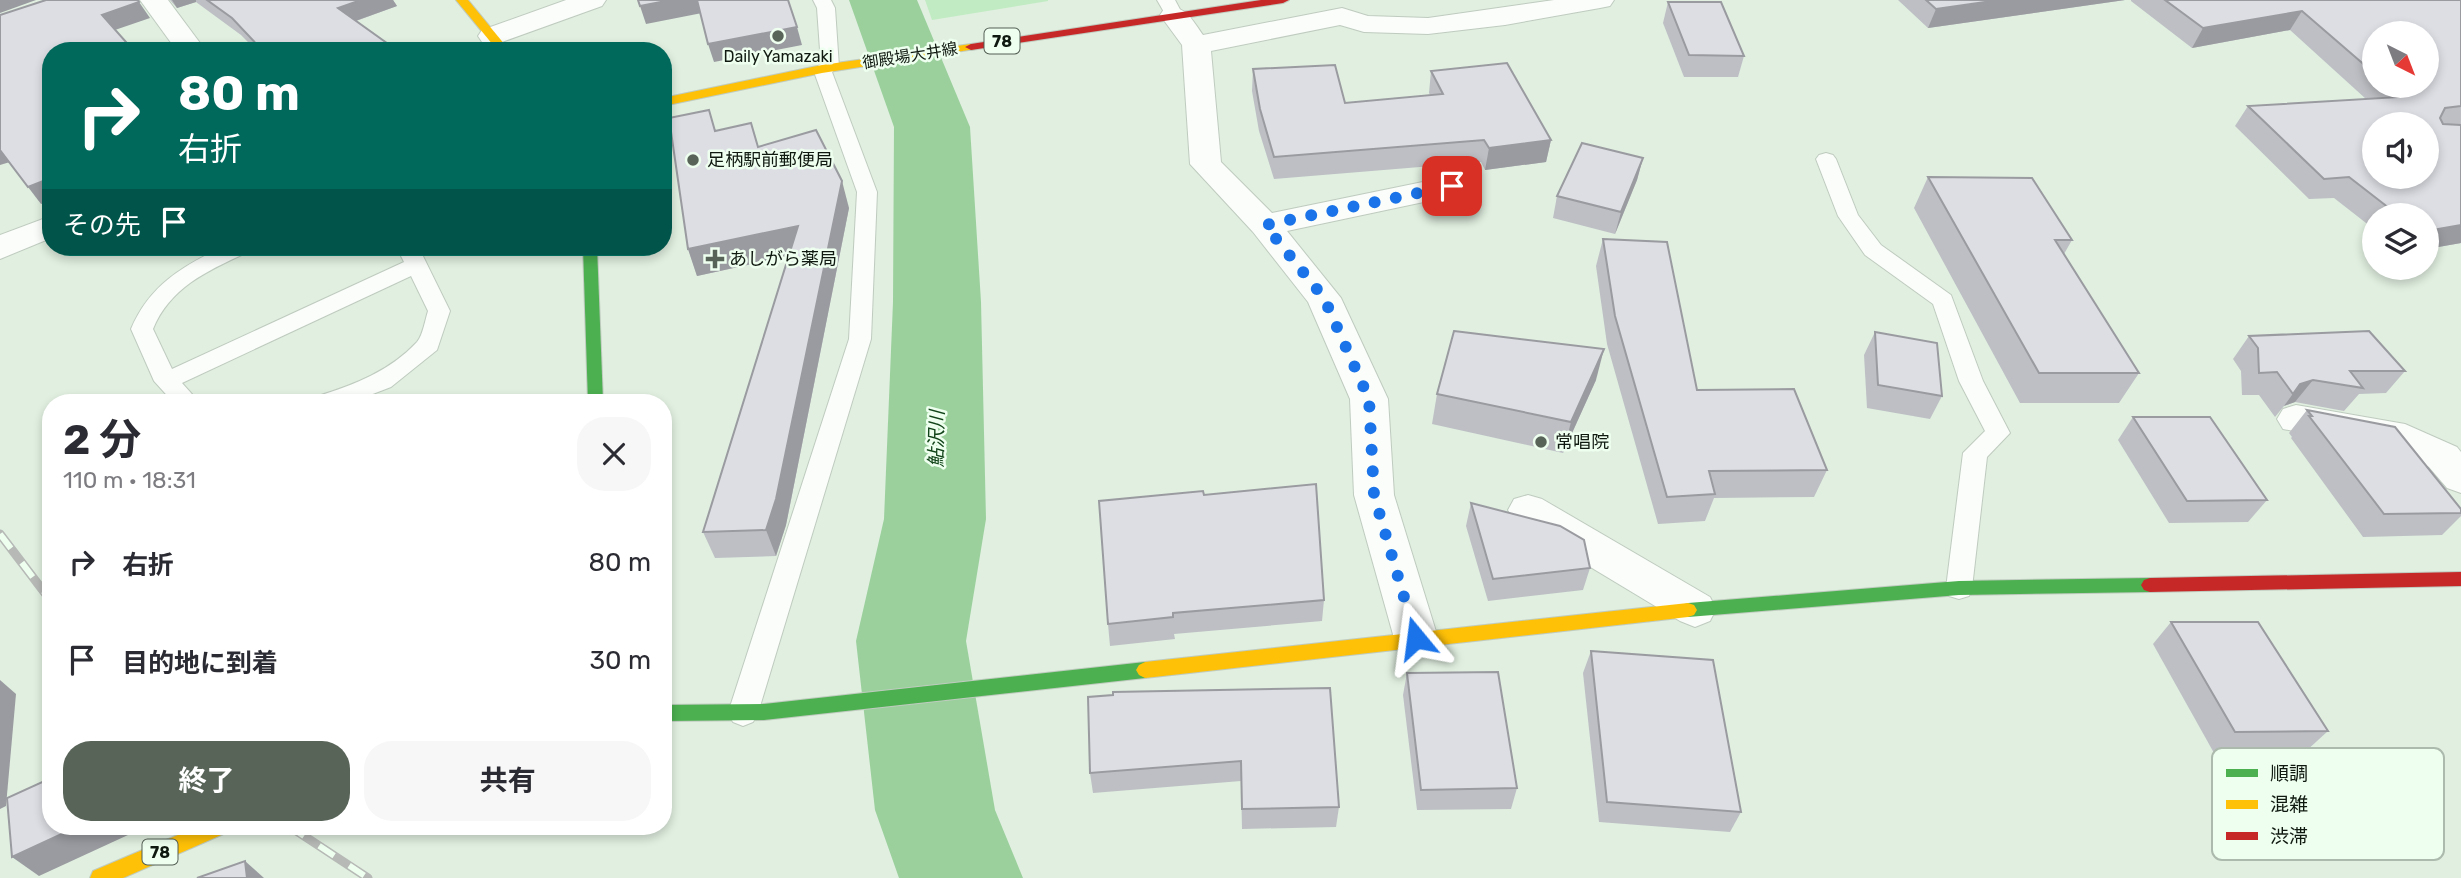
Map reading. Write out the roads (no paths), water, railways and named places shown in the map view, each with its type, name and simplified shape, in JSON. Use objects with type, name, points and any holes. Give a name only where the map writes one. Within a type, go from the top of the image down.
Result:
[{"type":"street","points":[[154,0],[185,42]]},
{"type":"street","points":[[462,0],[497,42]]},
{"type":"street","points":[[500,42],[592,0]]},
{"type":"street","name":"御殿場大井線","points":[[672,99],[826,68],[1170,8],[1283,0]]},
{"type":"street","points":[[1196,45],[1342,16],[1355,24],[1417,29],[1600,0]]},
{"type":"street","points":[[1170,8],[1196,45],[1206,164],[1265,225],[1324,298],[1369,399],[1374,495],[1416,638]]},
{"type":"street","points":[[1265,225],[1452,186]]},
{"type":"street","points":[[0,248],[42,230]]},
{"type":"street","points":[[590,256],[596,394]]},
{"type":"street","points":[[2296,419],[2404,438],[2443,457],[2461,478]]},
{"type":"street","points":[[1528,510],[1695,609]]},
{"type":"street","points":[[672,713],[753,712],[1695,609],[1959,588],[2461,579]]},
{"type":"street","name":"78","points":[[100,878],[200,835]]},
{"type":"lane","points":[[753,712],[860,339],[867,192],[826,68],[826,8],[822,0]]},
{"type":"lane","points":[[1826,159],[1848,216],[1874,250],[1903,274],[1943,300],[1971,381],[1998,433],[1975,453],[1959,588]]},
{"type":"lane","points":[[179,394],[166,381],[142,329],[148,311],[181,275],[221,256]]},
{"type":"lane","points":[[166,381],[413,256],[439,311],[429,344],[383,381],[352,394]]},
{"type":"waterway","name":"鮎沢川","points":[[883,0],[932,127],[937,302],[935,519],[911,641],[935,810],[961,878]]},
{"type":"railway","points":[[0,534],[42,589]]},
{"type":"railway","points":[[303,835],[368,878]]},
{"type":"place","name":"Daily Yamazaki","points":[[778,36]]},
{"type":"place","name":"足柄駅前郵便局","points":[[693,160]]},
{"type":"place","name":"あしがら薬局","points":[[715,259]]},
{"type":"place","name":"常唱院","points":[[1541,442]]}]
